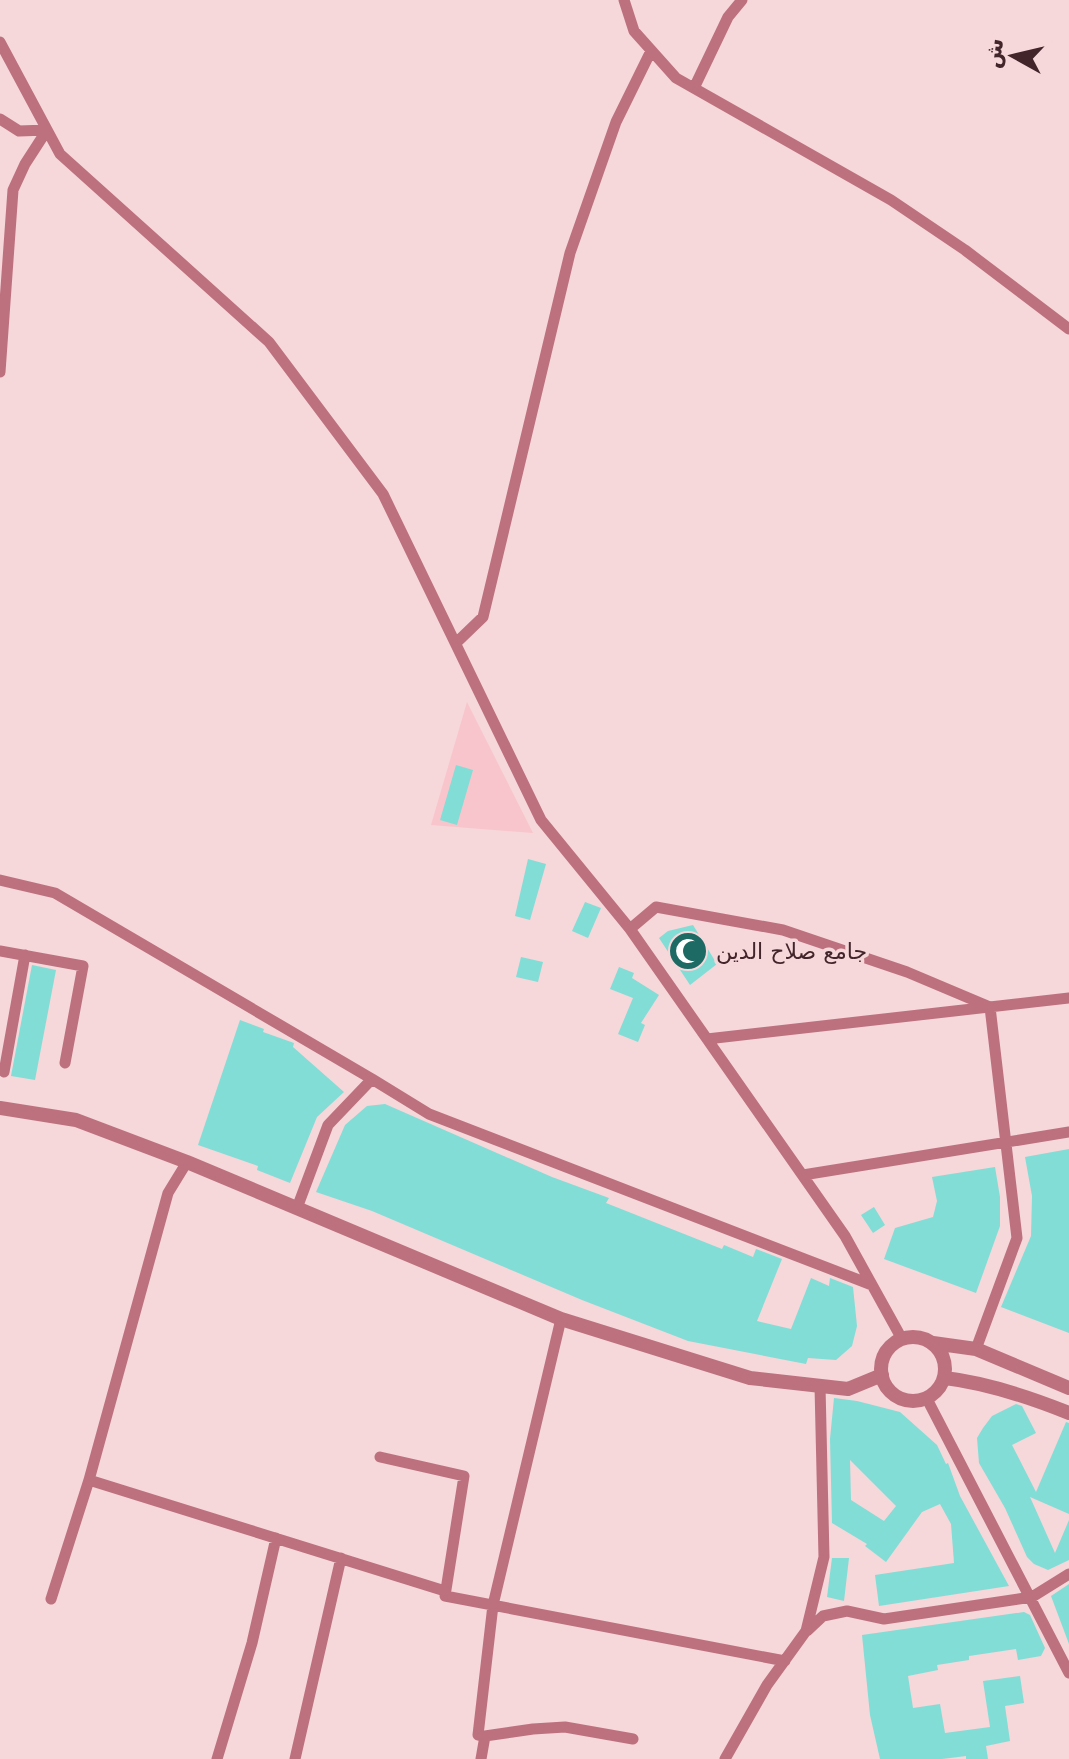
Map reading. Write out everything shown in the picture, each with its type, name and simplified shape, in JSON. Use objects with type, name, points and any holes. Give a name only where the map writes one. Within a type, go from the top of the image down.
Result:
[{"type":"street","points":[[624,0],[634,31],[676,78],[891,200],[965,250],[1069,329]]},
{"type":"street","points":[[694,88],[728,17],[742,0]]},
{"type":"street","points":[[0,42],[60,154],[269,342],[383,494],[541,820],[630,929],[803,1175],[845,1236],[902,1339]]},
{"type":"street","points":[[456,643],[483,617],[570,253],[616,122],[651,51]]},
{"type":"street","points":[[0,119],[19,131],[47,130]]},
{"type":"street","points":[[0,372],[13,190],[47,130]]},
{"type":"street","points":[[0,880],[55,893],[429,1114],[872,1285]]},
{"type":"street","points":[[630,929],[656,907],[783,930],[907,972],[990,1007]]},
{"type":"street","points":[[0,951],[83,966],[65,1063]]},
{"type":"street","points":[[4,1072],[5,1035],[25,955]]},
{"type":"street","points":[[707,1039],[1069,998]]},
{"type":"street","points":[[976,1349],[1017,1238],[990,1007]]},
{"type":"street","points":[[297,1208],[328,1125],[372,1079]]},
{"type":"street","points":[[0,1108],[76,1120],[187,1162],[561,1319],[750,1378],[848,1389],[882,1375]]},
{"type":"street","points":[[803,1175],[1069,1132]]},
{"type":"street","points":[[51,1599],[89,1480],[168,1193],[187,1162]]},
{"type":"street","points":[[561,1319],[493,1605],[478,1735],[565,1727],[633,1739]]},
{"type":"street","points":[[933,1343],[946,1365],[945,1378],[938,1390],[927,1399],[908,1401],[899,1398],[885,1385],[881,1364],[885,1353],[902,1339],[923,1338],[933,1343],[976,1349],[1069,1388]]},
{"type":"street","points":[[945,1378],[971,1381],[1015,1393],[1069,1413]]},
{"type":"street","points":[[806,1631],[824,1557],[820,1386]]},
{"type":"street","points":[[927,1399],[1064,1654],[1069,1673]]},
{"type":"street","points":[[380,1457],[464,1476],[445,1596],[785,1661]]},
{"type":"street","points":[[89,1480],[445,1591]]},
{"type":"street","points":[[217,1759],[252,1643],[276,1538]]},
{"type":"street","points":[[295,1759],[341,1558]]},
{"type":"street","points":[[725,1759],[767,1685],[806,1631],[823,1616],[847,1611],[884,1619],[1032,1597],[1069,1574]]},
{"type":"street","points":[[481,1759],[485,1736]]},
{"type":"shaded area","points":[[467,702],[533,833],[431,825]]},
{"type":"building","points":[[456,765],[473,770],[457,825],[440,820]]},
{"type":"building","points":[[528,859],[546,864],[530,920],[515,916]]},
{"type":"building","points":[[585,902],[601,908],[588,938],[572,931]]},
{"type":"building","name":"جامع صلاح الدين","points":[[693,925],[717,964],[690,985],[659,938],[668,931]]},
{"type":"building","points":[[521,957],[543,962],[538,982],[516,977]]},
{"type":"building","points":[[32,965],[56,970],[35,1080],[11,1076]]},
{"type":"building","points":[[619,967],[634,973],[632,978],[659,995],[641,1023],[645,1025],[638,1042],[618,1034],[633,998],[610,989]]},
{"type":"building","points":[[240,1020],[294,1043],[293,1047],[344,1092],[317,1117],[290,1183],[257,1170],[258,1166],[198,1145]]},
{"type":"building","points":[[385,1104],[552,1177],[609,1198],[606,1203],[722,1249],[724,1245],[753,1257],[756,1249],[782,1259],[757,1321],[791,1329],[811,1278],[829,1286],[830,1278],[853,1287],[857,1326],[852,1346],[836,1360],[808,1358],[806,1364],[688,1341],[582,1300],[372,1211],[316,1192],[345,1125],[367,1106]]},
{"type":"building","points":[[1069,1149],[1069,1333],[1001,1307],[1031,1236],[1032,1196],[1025,1157]]},
{"type":"building","points":[[995,1167],[1000,1197],[1000,1226],[976,1293],[884,1259],[895,1228],[933,1217],[937,1201],[932,1177]]},
{"type":"building","points":[[874,1207],[885,1225],[873,1233],[861,1215]]},
{"type":"building","points":[[834,1398],[900,1412],[937,1445],[948,1463],[960,1496],[1009,1586],[879,1606],[875,1575],[954,1563],[951,1524],[940,1504],[922,1512],[886,1562],[865,1546],[867,1544],[832,1523],[830,1439]],"holes":[[[850,1460],[896,1506],[884,1521],[851,1500]]]},
{"type":"building","points":[[1016,1404],[1022,1406],[1036,1433],[1012,1445],[1036,1492],[1066,1422],[1069,1423],[1069,1514],[1030,1497],[1055,1553],[1069,1520],[1069,1560],[1048,1570],[1027,1557],[1005,1508],[979,1463],[977,1438],[983,1428],[992,1416]]},
{"type":"building","points":[[832,1558],[849,1558],[844,1601],[827,1597]]},
{"type":"building","points":[[1069,1584],[1069,1644],[1051,1596]]},
{"type":"building","points":[[1024,1612],[1030,1615],[1045,1648],[1041,1656],[1018,1660],[1016,1649],[969,1656],[969,1660],[937,1665],[938,1670],[908,1676],[913,1708],[940,1704],[945,1733],[990,1727],[983,1681],[1020,1676],[1024,1703],[1005,1706],[1010,1741],[986,1746],[988,1759],[966,1759],[966,1756],[880,1759],[870,1715],[862,1635]]},
{"type":"place","name":"جامع صلاح الدين","points":[[688,951]]}]
